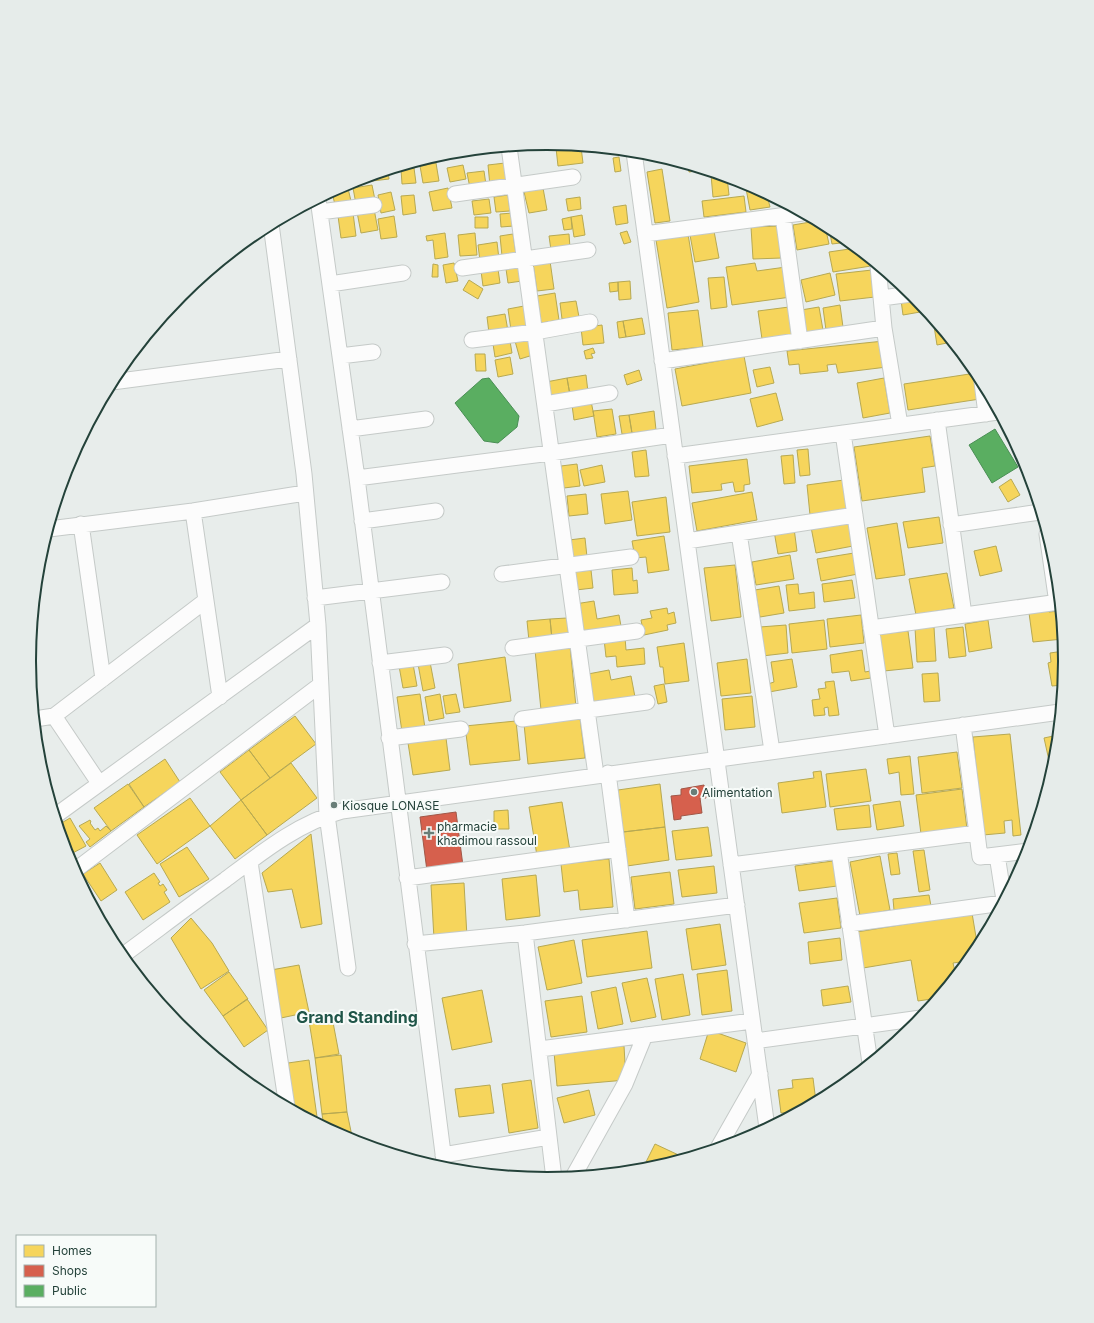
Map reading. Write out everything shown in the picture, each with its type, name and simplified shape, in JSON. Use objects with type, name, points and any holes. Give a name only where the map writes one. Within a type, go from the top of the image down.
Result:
[{"type":"street","points":[[510,152],[587,710],[618,849],[627,920]]},
{"type":"street","points":[[635,158],[766,1123]]},
{"type":"street","points":[[455,194],[572,178]]},
{"type":"street","points":[[374,205],[319,206],[357,478],[397,802],[444,1162],[549,1137]]},
{"type":"street","points":[[645,234],[794,214]]},
{"type":"street","points":[[783,216],[800,341]]},
{"type":"street","points":[[272,231],[305,493],[318,625],[327,815],[348,968]]},
{"type":"street","points":[[462,268],[588,250]]},
{"type":"street","points":[[330,284],[404,273]]},
{"type":"street","points":[[879,273],[884,328],[900,425]]},
{"type":"street","points":[[882,298],[903,295]]},
{"type":"street","points":[[472,340],[535,332],[590,322]]},
{"type":"street","points":[[662,361],[884,328]]},
{"type":"street","points":[[340,356],[373,352]]},
{"type":"street","points":[[120,381],[289,359]]},
{"type":"street","points":[[545,404],[610,393]]},
{"type":"street","points":[[675,456],[992,413]]},
{"type":"street","points":[[350,429],[426,419]]},
{"type":"street","points":[[937,420],[964,615]]},
{"type":"street","points":[[843,433],[887,736]]},
{"type":"street","points":[[357,478],[551,453],[672,435]]},
{"type":"street","points":[[53,527],[193,511],[305,493]]},
{"type":"street","points":[[193,511],[220,697]]},
{"type":"street","points":[[362,521],[436,512]]},
{"type":"street","points":[[951,525],[1036,513]]},
{"type":"street","points":[[687,541],[855,515]]},
{"type":"street","points":[[81,524],[103,679]]},
{"type":"street","points":[[739,533],[772,751]]},
{"type":"street","points":[[502,574],[631,557]]},
{"type":"street","points":[[315,598],[442,582]]},
{"type":"street","points":[[39,718],[54,716],[205,601]]},
{"type":"street","points":[[871,628],[1055,602]]},
{"type":"street","points":[[59,813],[318,625]]},
{"type":"street","points":[[513,648],[637,631]]},
{"type":"street","points":[[380,663],[445,655]]},
{"type":"street","points":[[79,867],[320,685]]},
{"type":"street","points":[[522,720],[647,702]]},
{"type":"street","points":[[127,952],[292,833],[327,815],[355,808],[397,802],[1055,713]]},
{"type":"street","points":[[54,716],[99,783]]},
{"type":"street","points":[[962,725],[980,857],[1021,852]]},
{"type":"street","points":[[389,738],[461,729]]},
{"type":"street","points":[[731,865],[977,833]]},
{"type":"street","points":[[407,878],[618,849]]},
{"type":"street","points":[[839,851],[869,1058]]},
{"type":"street","points":[[996,855],[1002,894]]},
{"type":"street","points":[[250,862],[286,1101]]},
{"type":"street","points":[[850,924],[997,903]]},
{"type":"street","points":[[416,944],[525,933],[737,905]]},
{"type":"street","points":[[525,933],[540,1049],[553,1172]]},
{"type":"street","points":[[755,1041],[911,1019]]},
{"type":"street","points":[[540,1049],[752,1021]]},
{"type":"street","points":[[576,1171],[625,1084],[645,1035]]},
{"type":"street","points":[[722,1141],[760,1074]]},
{"type":"building: Homes","points":[[556,151],[582,152],[583,163],[558,166]]},
{"type":"building: Homes","points":[[619,157],[621,171],[615,172],[613,158]]},
{"type":"building: Homes","points":[[436,163],[439,181],[423,183],[420,167]]},
{"type":"building: Homes","points":[[505,163],[508,183],[490,186],[488,165]]},
{"type":"building: Homes","points":[[463,165],[466,179],[450,182],[447,168]]},
{"type":"building: Homes","points":[[414,168],[416,183],[402,184],[401,172]]},
{"type":"building: Homes","points":[[662,169],[670,221],[655,223],[647,172]]},
{"type":"building: Homes","points":[[484,171],[486,185],[470,188],[467,173]]},
{"type":"building: Homes","points":[[389,176],[389,179],[375,181]]},
{"type":"building: Homes","points":[[711,178],[728,184],[729,195],[713,197]]},
{"type":"building: Homes","points":[[372,185],[375,200],[356,204],[353,188]]},
{"type":"building: Homes","points":[[448,188],[452,208],[433,211],[429,192]]},
{"type":"building: Homes","points":[[543,188],[547,210],[529,213],[524,192]]},
{"type":"building: Homes","points":[[348,190],[351,201],[335,205],[333,197]]},
{"type":"building: Homes","points":[[746,191],[768,201],[770,207],[750,210]]},
{"type":"building: Homes","points":[[391,192],[395,210],[381,213],[378,195]]},
{"type":"building: Homes","points":[[414,195],[416,213],[403,215],[401,196]]},
{"type":"building: Homes","points":[[508,195],[510,211],[496,212],[494,197]]},
{"type":"building: Homes","points":[[744,196],[746,212],[704,217],[702,201]]},
{"type":"building: Homes","points":[[580,197],[581,209],[568,211],[566,199]]},
{"type":"building: Homes","points":[[489,199],[491,213],[474,215],[472,201]]},
{"type":"building: Homes","points":[[626,205],[628,223],[616,225],[613,207]]},
{"type":"building: Homes","points":[[374,209],[378,230],[361,233],[357,212]]},
{"type":"building: Homes","points":[[353,213],[356,236],[341,238],[338,216]]},
{"type":"building: Homes","points":[[513,213],[514,226],[501,227],[500,214]]},
{"type":"building: Homes","points":[[582,215],[585,235],[574,237],[571,217]]},
{"type":"building: Homes","points":[[394,216],[397,237],[381,239],[378,219]]},
{"type":"building: Homes","points":[[475,217],[488,217],[488,228],[475,228]]},
{"type":"building: Homes","points":[[571,217],[572,229],[564,230],[562,219]]},
{"type":"building: Homes","points":[[808,222],[827,234],[829,244],[797,250],[793,225]]},
{"type":"building: Homes","points":[[780,226],[782,258],[753,259],[751,227]]},
{"type":"building: Homes","points":[[627,231],[631,242],[624,244],[620,233]]},
{"type":"building: Homes","points":[[714,231],[719,258],[695,262],[690,235]]},
{"type":"building: Homes","points":[[445,233],[448,257],[435,259],[433,240],[427,241],[426,236]]},
{"type":"building: Homes","points":[[475,233],[477,255],[460,256],[458,235]]},
{"type":"building: Homes","points":[[513,234],[516,254],[502,256],[500,236]]},
{"type":"building: Homes","points":[[569,234],[570,248],[551,250],[549,236]]},
{"type":"building: Homes","points":[[688,234],[699,302],[667,308],[656,240]]},
{"type":"building: Homes","points":[[831,237],[840,243],[832,244]]},
{"type":"building: Homes","points":[[497,242],[499,259],[480,261],[478,245]]},
{"type":"building: Homes","points":[[848,249],[870,266],[833,272],[829,252]]},
{"type":"building: Homes","points":[[550,261],[554,289],[537,291],[533,263]]},
{"type":"building: Homes","points":[[454,263],[458,281],[446,283],[443,265]]},
{"type":"building: Homes","points":[[755,263],[757,271],[786,267],[791,297],[732,305],[726,267]]},
{"type":"building: Homes","points":[[433,264],[438,265],[438,277],[432,277]]},
{"type":"building: Homes","points":[[520,266],[522,281],[508,283],[506,269]]},
{"type":"building: Homes","points":[[498,269],[500,283],[483,286],[481,271]]},
{"type":"building: Homes","points":[[872,270],[875,297],[840,301],[836,274]]},
{"type":"building: Homes","points":[[830,273],[835,295],[806,302],[801,280]]},
{"type":"building: Homes","points":[[724,277],[727,307],[711,309],[708,278]]},
{"type":"building: Homes","points":[[469,280],[483,289],[478,299],[463,290]]},
{"type":"building: Homes","points":[[630,281],[631,299],[619,300],[618,282]]},
{"type":"building: Homes","points":[[618,282],[618,291],[610,292],[609,283]]},
{"type":"building: Homes","points":[[555,293],[559,320],[541,323],[537,296]]},
{"type":"building: Homes","points":[[907,299],[919,312],[903,315],[901,300]]},
{"type":"building: Homes","points":[[576,301],[579,317],[562,319],[560,303]]},
{"type":"building: Homes","points":[[840,305],[843,327],[826,330],[823,308]]},
{"type":"building: Homes","points":[[524,306],[527,327],[511,330],[508,309]]},
{"type":"building: Homes","points":[[789,307],[793,335],[762,339],[758,311]]},
{"type":"building: Homes","points":[[819,307],[823,330],[805,333],[801,310]]},
{"type":"building: Homes","points":[[698,310],[703,347],[672,350],[668,313]]},
{"type":"building: Homes","points":[[505,314],[508,331],[489,333],[487,317]]},
{"type":"building: Homes","points":[[642,318],[645,334],[626,337],[623,321]]},
{"type":"building: Homes","points":[[623,321],[626,337],[619,338],[617,322]]},
{"type":"building: Homes","points":[[602,325],[604,343],[583,345],[581,328]]},
{"type":"building: Homes","points":[[934,329],[946,343],[937,345]]},
{"type":"building: Homes","points":[[528,337],[533,355],[520,359],[515,341]]},
{"type":"building: Homes","points":[[510,341],[512,353],[495,357],[493,344]]},
{"type":"building: Homes","points":[[884,341],[887,367],[838,373],[836,364],[827,365],[828,371],[800,374],[799,364],[789,365],[787,351]]},
{"type":"building: Homes","points":[[593,348],[595,353],[591,354],[593,358],[586,359],[584,351]]},
{"type":"building: Homes","points":[[475,354],[485,354],[486,371],[476,371]]},
{"type":"building: Homes","points":[[744,356],[751,393],[682,406],[675,369]]},
{"type":"building: Homes","points":[[510,357],[513,374],[498,377],[495,360]]},
{"type":"building: Homes","points":[[770,367],[774,383],[757,387],[753,370]]},
{"type":"building: Homes","points":[[639,370],[642,380],[627,385],[624,375]]},
{"type":"building: Homes","points":[[969,374],[978,388],[980,399],[908,410],[904,384]]},
{"type":"building: Homes","points":[[586,375],[588,392],[570,395],[567,378]]},
{"type":"building: Homes","points":[[567,378],[570,395],[549,399],[546,382]]},
{"type":"building: Homes","points":[[884,378],[890,413],[863,418],[857,383]]},
{"type":"building: Homes","points":[[776,393],[783,420],[757,427],[750,399]]},
{"type":"building: Homes","points":[[591,401],[594,416],[574,420],[572,405]]},
{"type":"building: Homes","points":[[612,409],[616,434],[597,437],[593,411]]},
{"type":"building: Homes","points":[[654,411],[656,430],[632,433],[629,415]]},
{"type":"building: Homes","points":[[629,415],[632,433],[622,434],[619,416]]},
{"type":"building: Homes","points":[[930,436],[935,466],[922,468],[925,492],[862,501],[854,447]]},
{"type":"building: Homes","points":[[808,449],[810,475],[800,476],[797,450]]},
{"type":"building: Homes","points":[[646,450],[649,476],[635,477],[632,452]]},
{"type":"building: Homes","points":[[793,455],[795,483],[784,484],[781,456]]},
{"type":"building: Homes","points":[[747,459],[750,484],[744,485],[744,491],[735,492],[733,482],[721,484],[722,490],[692,493],[689,466]]},
{"type":"building: Homes","points":[[577,464],[580,486],[564,488],[561,466]]},
{"type":"building: Homes","points":[[602,465],[605,482],[584,486],[580,470]]},
{"type":"building: Homes","points":[[1011,479],[1020,495],[1008,502],[999,487]]},
{"type":"building: Homes","points":[[844,480],[847,511],[810,515],[807,485]]},
{"type":"building: Homes","points":[[628,491],[632,520],[605,524],[601,494]]},
{"type":"building: Homes","points":[[752,492],[757,520],[697,531],[692,503]]},
{"type":"building: Homes","points":[[586,494],[588,514],[569,516],[567,496]]},
{"type":"building: Homes","points":[[666,497],[670,532],[637,536],[632,502]]},
{"type":"building: Homes","points":[[939,517],[943,543],[908,548],[903,522]]},
{"type":"building: Homes","points":[[848,519],[853,546],[816,553],[811,527]]},
{"type":"building: Homes","points":[[897,523],[905,575],[876,579],[867,528]]},
{"type":"building: Homes","points":[[794,528],[797,551],[778,554],[774,531]]},
{"type":"building: Homes","points":[[664,536],[669,570],[648,573],[646,557],[635,558],[632,541]]},
{"type":"building: Homes","points":[[585,538],[587,557],[572,559],[569,540]]},
{"type":"building: Homes","points":[[996,546],[1002,571],[980,576],[974,551]]},
{"type":"building: Homes","points":[[854,553],[858,574],[821,581],[817,559]]},
{"type":"building: Homes","points":[[790,555],[794,579],[756,585],[752,562]]},
{"type":"building: Homes","points":[[735,565],[741,617],[711,621],[704,568]]},
{"type":"building: Homes","points":[[632,568],[633,581],[637,580],[638,593],[614,595],[612,570]]},
{"type":"building: Homes","points":[[591,570],[593,588],[576,590],[574,572]]},
{"type":"building: Homes","points":[[947,573],[954,608],[916,615],[909,579]]},
{"type":"building: Homes","points":[[852,580],[855,598],[824,602],[822,584]]},
{"type":"building: Homes","points":[[798,584],[799,594],[814,592],[815,608],[789,611],[786,585]]},
{"type":"building: Homes","points":[[779,586],[784,613],[760,617],[755,590]]},
{"type":"building: Homes","points":[[594,601],[597,619],[619,615],[621,626],[581,634],[575,604]]},
{"type":"building: Homes","points":[[667,608],[668,614],[674,612],[676,623],[667,625],[668,630],[644,635],[641,620],[652,618],[650,611]]},
{"type":"building: Homes","points":[[1049,610],[1049,612],[1055,611],[1057,640],[1033,642],[1029,613]]},
{"type":"building: Homes","points":[[861,615],[864,643],[830,647],[827,619]]},
{"type":"building: Homes","points":[[567,618],[569,638],[552,639],[550,619]]},
{"type":"building: Homes","points":[[550,619],[552,639],[529,641],[527,621]]},
{"type":"building: Homes","points":[[824,620],[827,649],[792,653],[789,624]]},
{"type":"building: Homes","points":[[988,620],[992,648],[969,652],[965,624]]},
{"type":"building: Homes","points":[[786,625],[788,653],[762,656],[760,627]]},
{"type":"building: Homes","points":[[934,627],[936,661],[917,662],[915,628]]},
{"type":"building: Homes","points":[[963,627],[966,656],[949,658],[946,629]]},
{"type":"building: Homes","points":[[908,631],[913,668],[884,671],[879,634]]},
{"type":"building: Homes","points":[[625,637],[626,650],[644,648],[645,664],[617,667],[616,656],[606,657],[604,639]]},
{"type":"building: Homes","points":[[684,643],[689,681],[665,684],[663,667],[660,667],[657,647]]},
{"type":"building: Homes","points":[[570,646],[576,707],[541,710],[535,650]]},
{"type":"building: Homes","points":[[862,650],[865,672],[870,671],[871,678],[851,681],[849,671],[832,673],[830,655]]},
{"type":"building: Homes","points":[[1058,652],[1057,686],[1052,686],[1048,663],[1051,662],[1050,653]]},
{"type":"building: Homes","points":[[505,657],[511,701],[464,708],[458,664]]},
{"type":"building: Homes","points":[[747,659],[751,693],[721,696],[717,663]]},
{"type":"building: Homes","points":[[792,659],[797,687],[769,692],[768,684],[774,682],[771,662]]},
{"type":"building: Homes","points":[[430,662],[435,688],[423,691],[418,664]]},
{"type":"building: Homes","points":[[413,664],[417,686],[403,688],[399,666]]},
{"type":"building: Homes","points":[[609,670],[611,680],[631,676],[635,697],[594,706],[588,674]]},
{"type":"building: Homes","points":[[938,673],[940,701],[924,702],[922,674]]},
{"type":"building: Homes","points":[[834,681],[839,715],[829,716],[828,707],[824,708],[825,715],[814,716],[812,700],[820,699],[818,689],[826,688],[825,682]]},
{"type":"building: Homes","points":[[664,684],[667,702],[658,704],[654,686]]},
{"type":"building: Homes","points":[[420,694],[425,728],[402,732],[397,697]]},
{"type":"building: Homes","points":[[440,694],[444,718],[429,721],[425,697]]},
{"type":"building: Homes","points":[[456,694],[460,712],[446,714],[443,696]]},
{"type":"building: Homes","points":[[752,696],[755,727],[725,730],[722,699]]},
{"type":"building: Homes","points":[[295,716],[316,744],[270,778],[249,750]]},
{"type":"building: Homes","points":[[580,718],[585,758],[528,764],[524,724]]},
{"type":"building: Homes","points":[[516,721],[520,760],[470,765],[465,726]]},
{"type":"building: Homes","points":[[1010,734],[1021,835],[1013,836],[1012,820],[1004,821],[1005,833],[983,835],[973,737]]},
{"type":"building: Homes","points":[[1053,736],[1048,758],[1044,738]]},
{"type":"building: Homes","points":[[446,738],[450,770],[413,775],[408,743]]},
{"type":"building: Homes","points":[[249,750],[270,778],[241,800],[220,772]]},
{"type":"building: Homes","points":[[957,752],[962,788],[922,793],[918,757]]},
{"type":"building: Homes","points":[[910,756],[914,794],[901,795],[899,772],[889,774],[887,759]]},
{"type":"building: Homes","points":[[165,759],[180,782],[144,807],[129,784]]},
{"type":"building: Homes","points":[[291,763],[317,798],[267,835],[241,800]]},
{"type":"building: Homes","points":[[866,769],[871,801],[830,807],[826,774]]},
{"type":"building: Homes","points":[[821,771],[826,807],[782,813],[778,783],[814,778],[813,772]]},
{"type":"building: Homes","points":[[128,784],[144,807],[111,831],[94,808]]},
{"type":"building: Homes","points":[[660,784],[665,827],[623,832],[618,790]]},
{"type":"building: Homes","points":[[962,789],[967,829],[921,834],[916,795]]},
{"type":"building: Homes","points":[[190,798],[210,826],[157,864],[137,835]]},
{"type":"building: Homes","points":[[241,800],[267,835],[235,859],[210,826]]},
{"type":"building: Homes","points":[[900,801],[904,826],[877,830],[873,805]]},
{"type":"building: Homes","points":[[562,802],[570,851],[537,856],[529,807]]},
{"type":"building: Homes","points":[[869,805],[871,827],[837,830],[834,809]]},
{"type":"building: Homes","points":[[508,810],[509,829],[494,829],[494,811]]},
{"type":"building: Homes","points":[[70,818],[86,846],[73,853],[62,823]]},
{"type":"building: Homes","points":[[90,820],[90,823],[95,830],[98,828],[100,831],[106,826],[111,831],[90,847],[86,842],[90,839],[79,826]]},
{"type":"building: Homes","points":[[665,827],[669,860],[627,866],[623,832]]},
{"type":"building: Homes","points":[[708,827],[712,856],[676,860],[672,831]]},
{"type":"building: Homes","points":[[311,834],[322,924],[301,928],[292,889],[268,892],[262,873]]},
{"type":"building: Homes","points":[[187,847],[209,879],[179,897],[160,864]]},
{"type":"building: Homes","points":[[924,850],[930,890],[919,892],[913,851]]},
{"type":"building: Homes","points":[[897,853],[900,874],[891,875],[888,854]]},
{"type":"building: Homes","points":[[880,856],[890,910],[860,916],[850,862]]},
{"type":"building: Homes","points":[[609,859],[613,907],[580,910],[578,890],[564,892],[561,864]]},
{"type":"building: Homes","points":[[833,861],[837,886],[799,891],[795,866]]},
{"type":"building: Homes","points":[[100,863],[117,890],[101,901],[83,874]]},
{"type":"building: Homes","points":[[714,866],[717,893],[682,897],[678,870]]},
{"type":"building: Homes","points":[[670,872],[674,904],[635,909],[631,877]]},
{"type":"building: Homes","points":[[154,873],[160,882],[158,883],[160,886],[163,884],[167,890],[164,892],[170,902],[143,920],[125,892]]},
{"type":"building: Homes","points":[[536,875],[540,916],[506,920],[502,879]]},
{"type":"building: Homes","points":[[464,883],[467,937],[434,939],[431,885]]},
{"type":"building: Homes","points":[[929,895],[931,906],[894,910],[893,899]]},
{"type":"building: Homes","points":[[837,898],[841,928],[804,933],[799,903]]},
{"type":"building: Homes","points":[[972,913],[976,938],[960,962],[953,963],[954,970],[930,999],[918,1001],[911,960],[863,968],[857,932]]},
{"type":"building: Homes","points":[[191,918],[212,943],[229,971],[201,989],[171,938]]},
{"type":"building: Homes","points":[[720,924],[726,965],[692,970],[686,929]]},
{"type":"building: Homes","points":[[647,931],[652,968],[587,977],[582,940]]},
{"type":"building: Homes","points":[[840,938],[842,960],[810,964],[808,942]]},
{"type":"building: Homes","points":[[574,940],[582,983],[547,990],[538,947]]},
{"type":"building: Homes","points":[[299,965],[309,1012],[281,1018],[271,970]]},
{"type":"building: Homes","points":[[727,970],[732,1011],[702,1015],[697,974]]},
{"type":"building: Homes","points":[[229,972],[248,999],[223,1016],[204,990]]},
{"type":"building: Homes","points":[[683,974],[690,1015],[662,1020],[655,979]]},
{"type":"building: Homes","points":[[647,978],[656,1017],[631,1022],[622,983]]},
{"type":"building: Homes","points":[[848,986],[851,1002],[823,1006],[821,990]]},
{"type":"building: Homes","points":[[616,987],[623,1024],[598,1029],[591,992]]},
{"type":"building: Homes","points":[[482,990],[492,1042],[452,1050],[442,998]]},
{"type":"building: Homes","points":[[582,996],[587,1032],[551,1037],[545,1001]]},
{"type":"building: Homes","points":[[247,999],[268,1030],[244,1047],[223,1016]]},
{"type":"building: Homes","points":[[332,1017],[339,1054],[315,1058],[309,1021]]},
{"type":"building: Homes","points":[[709,1030],[746,1043],[736,1072],[700,1059]]},
{"type":"building: Homes","points":[[624,1046],[626,1080],[557,1086],[554,1052]]},
{"type":"building: Homes","points":[[341,1055],[347,1112],[322,1114],[315,1058]]},
{"type":"building: Homes","points":[[309,1060],[317,1118],[293,1105],[288,1063]]},
{"type":"building: Homes","points":[[813,1078],[815,1096],[787,1112],[781,1113],[778,1090],[793,1088],[792,1080]]},
{"type":"building: Homes","points":[[531,1080],[538,1128],[509,1133],[502,1084]]},
{"type":"building: Homes","points":[[490,1085],[494,1113],[459,1117],[455,1089]]},
{"type":"building: Homes","points":[[589,1090],[595,1115],[564,1123],[557,1098]]},
{"type":"building: Homes","points":[[347,1112],[352,1134],[323,1121],[322,1114]]},
{"type":"building: Homes","points":[[655,1144],[679,1155],[647,1163],[645,1163]]},
{"type":"building: Shops","points":[[704,785],[706,798],[700,798],[702,813],[681,816],[681,819],[674,820],[671,796],[681,795],[681,789]]},
{"type":"building: Shops","points":[[456,812],[463,866],[427,871],[420,817]]},
{"type":"building: Public","points":[[489,378],[519,416],[517,427],[498,443],[484,441],[455,403],[482,379]]},
{"type":"building: Public","points":[[995,429],[1018,467],[992,483],[969,445]]},
{"type":"place","name":"Alimentation","points":[[694,792]]},
{"type":"place","name":"Kiosque LONASE","points":[[334,805]]},
{"type":"place","name":"pharmacie khadimou rassoul","points":[[429,833]]},
{"type":"district","name":"Grand Standing","points":[[357,1017]]}]
